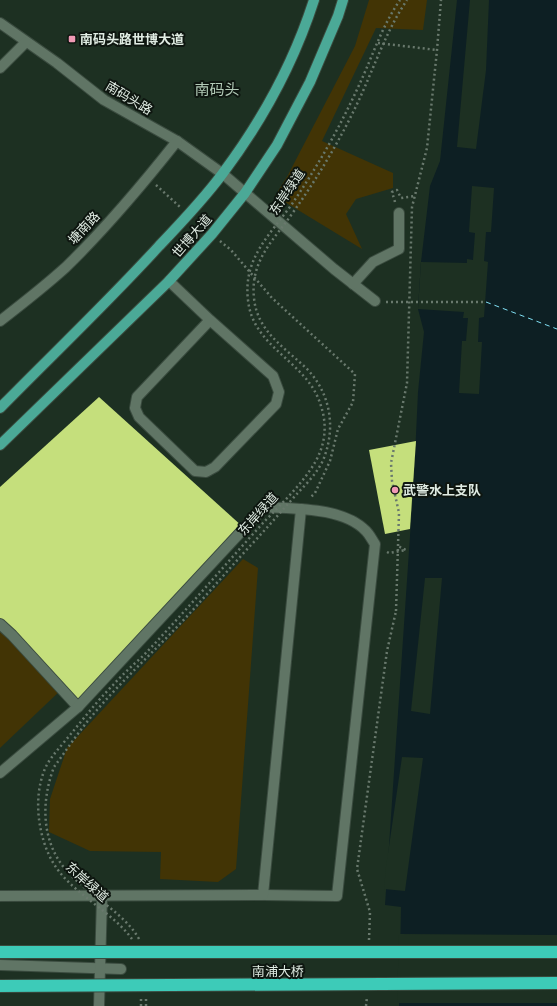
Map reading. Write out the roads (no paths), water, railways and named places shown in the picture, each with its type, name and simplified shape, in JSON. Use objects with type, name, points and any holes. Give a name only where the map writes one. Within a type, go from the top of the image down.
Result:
[{"type":"highway","name":"南浦大桥","points":[[0,952],[557,952]]},
{"type":"highway","name":"南浦大桥","points":[[0,986],[557,983]]},
{"type":"main road","name":"世博大道","points":[[0,408],[130,277],[188,215],[223,174],[253,130],[281,79],[305,27],[314,0]]},
{"type":"main road","name":"世博大道","points":[[0,445],[169,281],[212,234],[245,194],[277,145],[310,82],[338,16],[343,0]]},
{"type":"street","name":"南码头路","points":[[0,23],[57,63],[104,100],[177,141],[223,174],[245,194],[375,301]]},
{"type":"street","points":[[0,68],[26,42]]},
{"type":"street","name":"塘南路","points":[[0,321],[65,267],[148,178],[177,141]]},
{"type":"street","points":[[353,284],[373,262],[399,249],[399,213]]},
{"type":"street","points":[[169,281],[273,376],[279,392],[276,404],[215,467],[206,472],[195,471],[139,417],[135,408],[137,397],[210,320]]},
{"type":"street","points":[[0,773],[78,707],[264,507],[328,512],[351,520],[366,531],[375,544],[338,896],[0,896]]},
{"type":"street","points":[[263,895],[301,509]]},
{"type":"street","points":[[0,624],[12,635],[78,707]]},
{"type":"street","points":[[99,1006],[102,896]]},
{"type":"street","points":[[0,965],[121,969]]},
{"type":"place","name":"南码头路世博大道","points":[[72,39]]},
{"type":"place","name":"武警水上支队","points":[[395,490]]},
{"type":"district","name":"南码头","points":[[217,90]]}]
